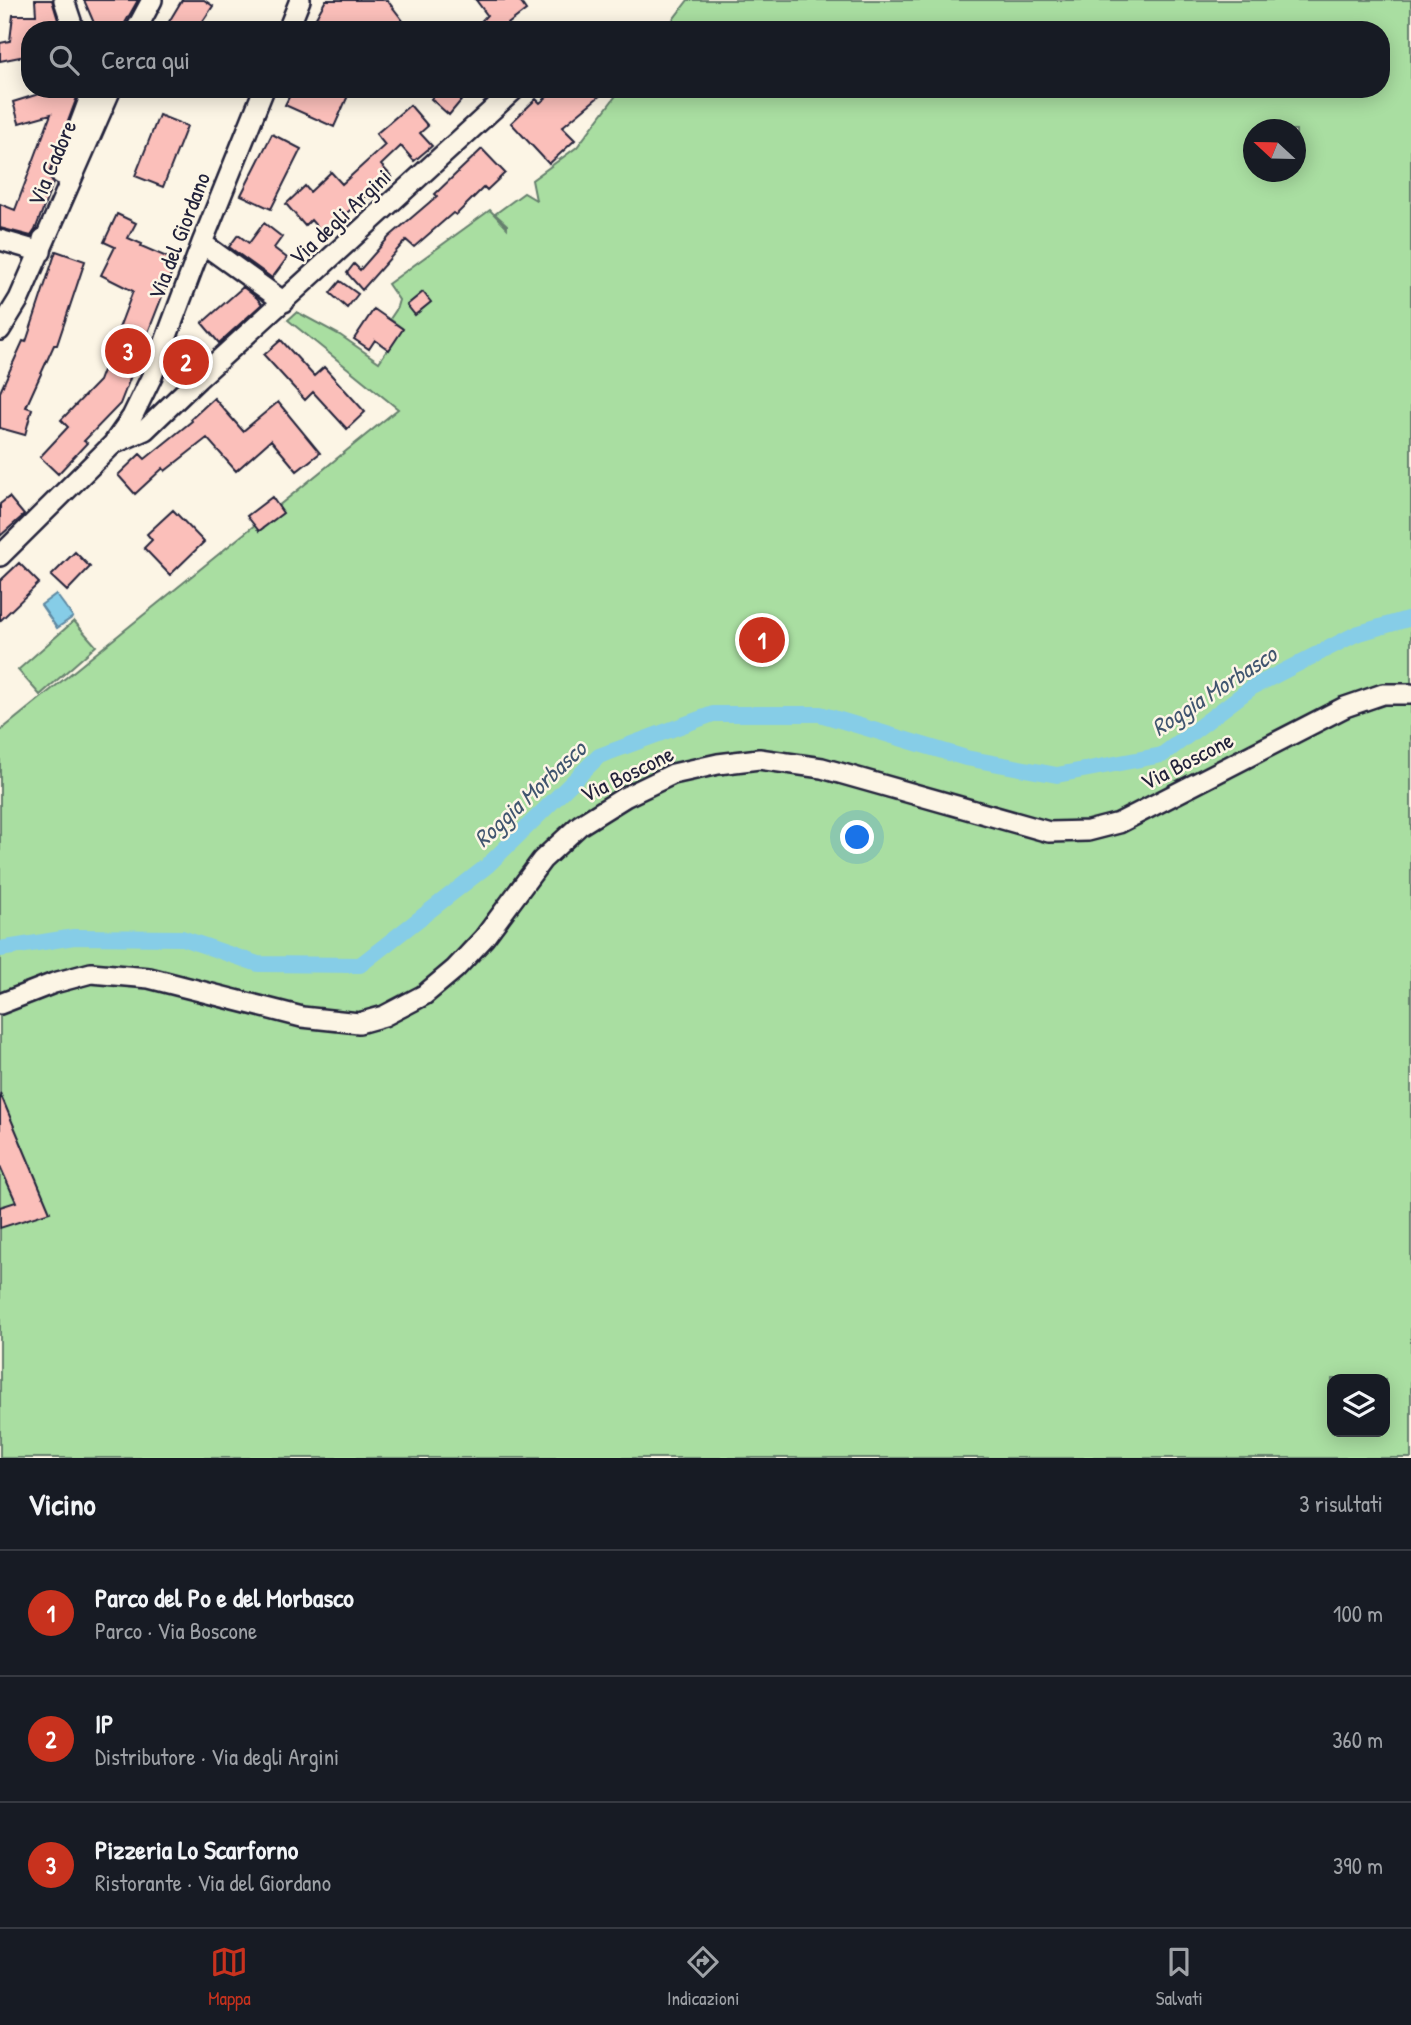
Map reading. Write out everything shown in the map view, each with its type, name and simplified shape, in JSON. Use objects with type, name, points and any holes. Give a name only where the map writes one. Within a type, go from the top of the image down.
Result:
[{"type":"street","points":[[64,0],[71,21]]},
{"type":"street","points":[[141,21],[152,0]]},
{"type":"street","points":[[292,21],[300,0]]},
{"type":"street","points":[[0,240],[41,252],[47,209],[90,98]]},
{"type":"street","name":"Via Cadore","points":[[0,330],[19,299],[41,252],[107,98]]},
{"type":"street","name":"Via del Giordano","points":[[0,556],[113,444],[132,417],[152,376],[260,98]]},
{"type":"street","name":"Via degli Argini","points":[[113,444],[145,430],[169,409],[198,379],[505,98]]},
{"type":"street","points":[[202,243],[284,302]]},
{"type":"street","points":[[0,348],[19,299]]},
{"type":"street","name":"Via degli Argini","points":[[152,376],[161,386],[170,390],[198,379]]},
{"type":"street","name":"Via Boscone","points":[[0,1004],[54,983],[91,974],[117,974],[160,980],[302,1017],[359,1023],[384,1016],[424,995],[456,969],[484,938],[542,860],[580,825],[625,797],[673,774],[718,764],[759,759],[822,768],[1049,832],[1088,831],[1119,822],[1154,806],[1345,707],[1383,694],[1411,694]]},
{"type":"green space","points":[[688,0],[1411,0],[1411,1458],[0,1458],[0,731],[398,409],[288,320],[297,312],[340,335],[379,362],[402,328],[390,319],[399,300],[388,284],[490,210],[507,228],[495,214],[524,193],[536,200],[532,180],[577,147],[614,98],[1390,98],[1390,21],[672,21]]},
{"type":"green space","points":[[74,621],[96,646],[40,695],[18,670]]},
{"type":"water","points":[[56,594],[73,617],[57,628],[41,605]]},
{"type":"building","points":[[35,0],[52,0],[58,21],[21,21],[21,57],[0,61],[0,43],[10,41],[13,15],[36,15]]},
{"type":"building","points":[[84,0],[138,0],[126,21],[93,21]]},
{"type":"building","points":[[182,0],[204,0],[213,6],[203,21],[169,21]]},
{"type":"building","points":[[326,0],[387,0],[403,21],[314,21]]},
{"type":"building","points":[[476,0],[519,0],[526,10],[512,21],[481,21],[487,15]]},
{"type":"building","points":[[26,98],[77,98],[50,170],[49,177],[53,183],[31,236],[0,228],[0,204],[15,210],[51,114],[19,123],[13,102]]},
{"type":"building","points":[[288,98],[347,98],[334,127],[285,105]]},
{"type":"building","points":[[432,98],[463,98],[449,115]]},
{"type":"building","points":[[546,98],[597,98],[562,127],[575,140],[549,164],[511,123],[536,99],[540,103]]},
{"type":"building","points":[[410,105],[428,126],[420,133],[432,146],[414,161],[401,146],[381,165],[392,177],[370,198],[367,195],[323,234],[311,220],[305,226],[286,204],[305,186],[310,192],[331,172],[342,184],[385,145],[376,134]]},
{"type":"building","points":[[159,115],[187,126],[163,187],[135,176]]},
{"type":"building","points":[[272,134],[301,149],[271,209],[241,195]]},
{"type":"building","points":[[482,149],[505,173],[487,190],[484,187],[456,215],[453,213],[414,247],[406,240],[362,290],[347,273],[354,264],[360,270],[389,237],[437,196],[435,194]]},
{"type":"building","points":[[117,214],[136,223],[128,238],[176,261],[120,404],[84,441],[87,443],[58,474],[40,457],[68,427],[61,420],[99,381],[133,291],[101,275],[115,247],[104,242]]},
{"type":"building","points":[[264,223],[282,237],[274,248],[287,258],[272,278],[229,247],[238,235],[249,243]]},
{"type":"building","points":[[56,251],[85,261],[57,345],[54,345],[26,407],[32,409],[25,435],[0,428],[0,392],[23,341],[26,342]]},
{"type":"building","points":[[340,281],[358,294],[347,308],[330,293]]},
{"type":"building","points":[[243,287],[262,304],[219,343],[202,323]]},
{"type":"building","points":[[423,292],[431,302],[415,315],[407,305]]},
{"type":"building","points":[[374,309],[403,329],[389,350],[375,340],[369,349],[354,339]]},
{"type":"building","points":[[281,340],[314,376],[324,367],[365,412],[347,429],[313,392],[305,400],[264,355]]},
{"type":"building","points":[[185,347],[197,352],[188,371],[176,365]]},
{"type":"building","points":[[214,398],[243,431],[278,402],[320,453],[297,471],[271,440],[236,471],[207,438],[165,471],[163,468],[135,494],[118,475],[140,454],[145,459],[192,421],[191,419]]},
{"type":"building","points":[[9,497],[24,515],[0,536],[0,504]]},
{"type":"building","points":[[272,497],[283,513],[259,531],[247,516]]},
{"type":"building","points":[[173,510],[204,542],[170,575],[144,548],[152,540],[147,534]]},
{"type":"building","points":[[75,552],[90,567],[67,591],[51,576]]},
{"type":"building","points":[[19,563],[39,583],[0,621],[0,581]]},
{"type":"building","points":[[0,1093],[50,1212],[0,1228],[0,1207],[16,1202],[0,1166]]},
{"type":"waterway","name":"Roggia Morbasco","points":[[0,949],[74,937],[182,938],[258,964],[360,965],[487,866],[599,756],[713,714],[820,714],[966,758],[1057,775],[1162,755],[1251,688],[1356,634],[1411,618]]},
{"type":"place","name":"Pizzeria Lo Scarforno","points":[[128,351]]},
{"type":"place","name":"IP","points":[[186,362]]},
{"type":"place","name":"Parco del Po e del Morbasco","points":[[762,640]]}]
